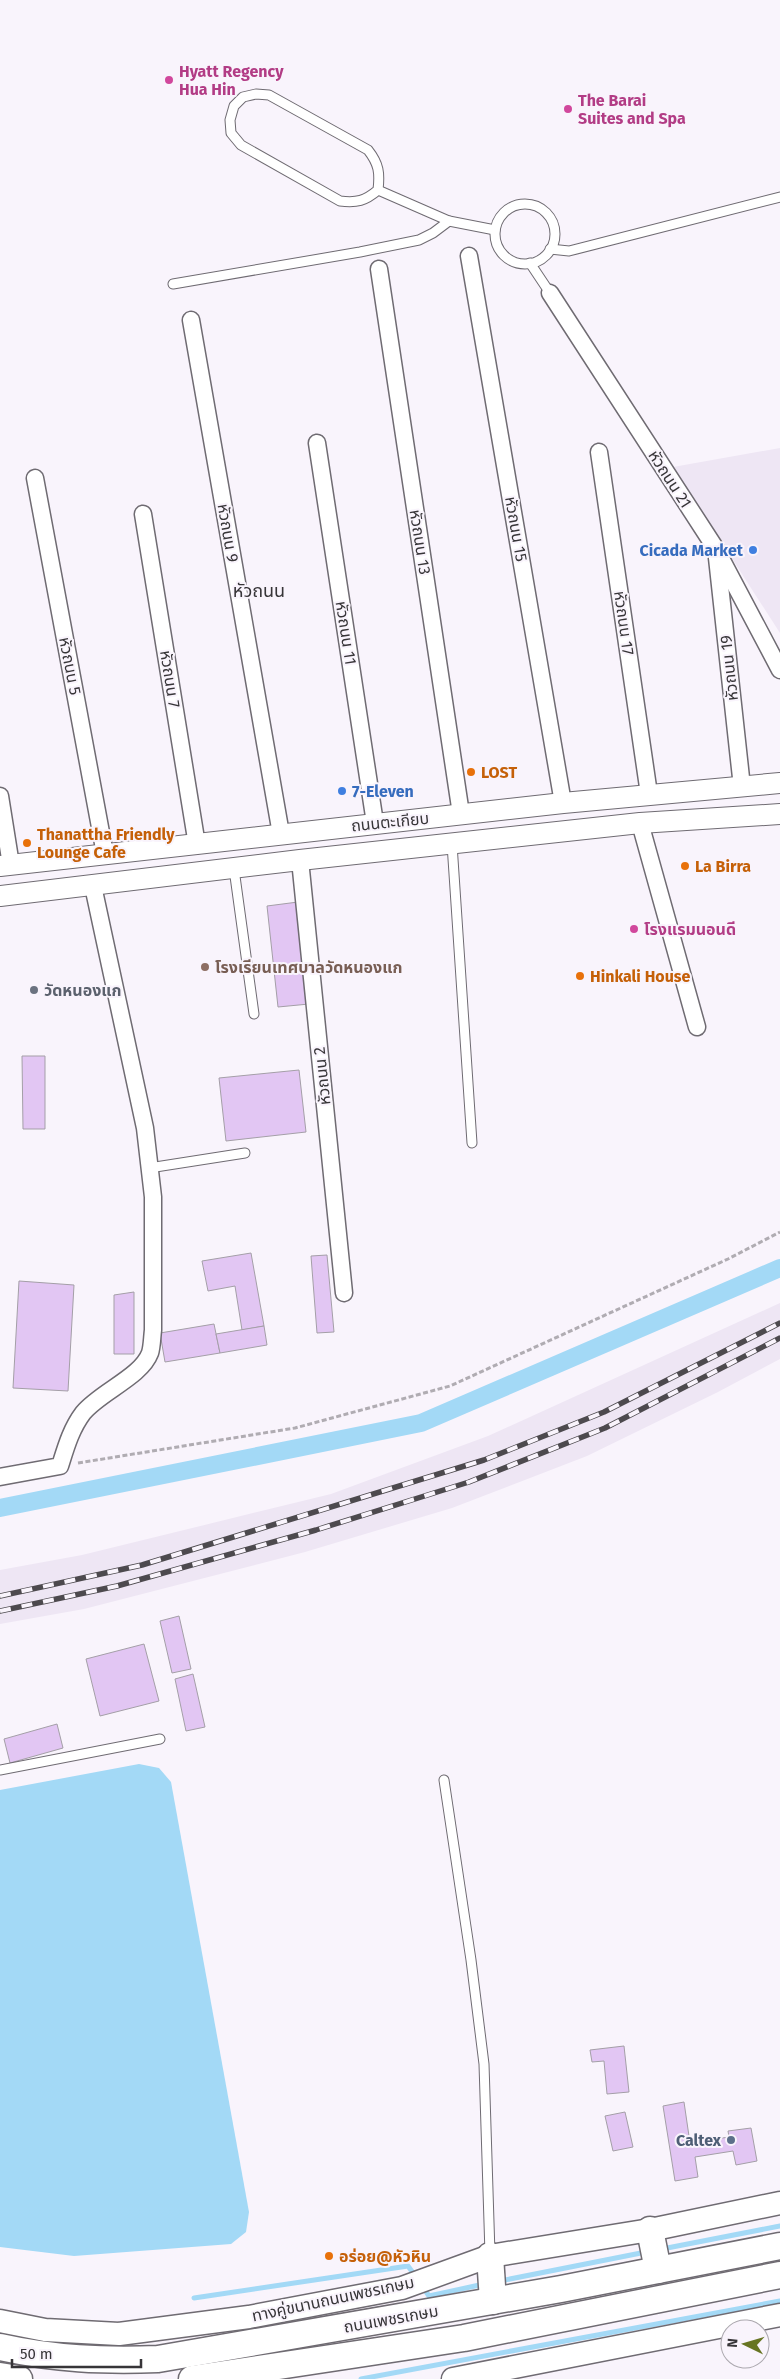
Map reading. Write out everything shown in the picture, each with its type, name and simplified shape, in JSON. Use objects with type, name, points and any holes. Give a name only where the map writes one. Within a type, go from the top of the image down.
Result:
[{"type":"main road","name":"ทางคู่ขนานถนนเพชรเกษม","points":[[0,2321],[45,2330],[119,2334],[230,2320],[402,2288],[492,2281],[654,2250],[780,2203]]},
{"type":"main road","name":"ถนนเพชรเกษม","points":[[0,2347],[32,2354],[98,2361],[158,2359],[492,2281],[654,2250],[780,2246]]},
{"type":"main road","name":"ถนนเพชรเกษม","points":[[192,2379],[464,2338],[780,2274]]},
{"type":"main road","points":[[453,2379],[780,2315]]},
{"type":"main road","points":[[317,2379],[324,2373],[400,2348]]},
{"type":"main road","points":[[0,2376],[19,2379]]},
{"type":"street","name":"หัวถนน 15","points":[[469,256],[563,803]]},
{"type":"street","name":"หัวถนน 13","points":[[379,269],[461,814]]},
{"type":"street","name":"หัวถนน 21","points":[[550,293],[716,549],[780,670]]},
{"type":"street","name":"หัวถนน 9","points":[[191,320],[282,834]]},
{"type":"street","name":"หัวถนน 11","points":[[317,443],[375,823]]},
{"type":"street","name":"หัวถนน 17","points":[[599,452],[650,794]]},
{"type":"street","name":"หัวถนน 5","points":[[35,478],[108,853]]},
{"type":"street","name":"หัวถนน 7","points":[[143,514],[197,844]]},
{"type":"street","name":"หัวถนน 19","points":[[716,549],[742,787]]},
{"type":"street","name":"ถนนตะเกียบ","points":[[5,866],[375,823],[780,782]]},
{"type":"street","points":[[705,790],[708,819]]},
{"type":"street","points":[[0,796],[5,866]]},
{"type":"street","name":"ถนนตะเกียบ","points":[[0,896],[300,860],[640,823],[780,814]]},
{"type":"street","points":[[640,823],[697,1027]]},
{"type":"street","points":[[108,853],[117,883]]},
{"type":"street","name":"หัวถนน 2","points":[[300,860],[344,1293]]},
{"type":"street","points":[[0,1477],[60,1466],[72,1430],[85,1411],[137,1371],[151,1352],[153,1330],[153,1196],[144,1128],[93,886]]},
{"type":"lane","points":[[256,94],[268,95],[368,150],[376,160],[380,172],[378,190],[367,199],[355,203],[340,201],[241,146],[231,133],[230,120],[234,106],[243,97],[256,94]]},
{"type":"lane","points":[[378,190],[449,221],[495,230]]},
{"type":"lane","points":[[550,249],[569,251],[780,196]]},
{"type":"lane","points":[[520,204],[539,207],[552,221],[555,230],[550,249],[538,261],[530,263],[512,261],[504,256],[499,248],[495,230],[498,221],[511,207],[520,204]]},
{"type":"lane","points":[[173,284],[419,240],[433,233],[449,221]]},
{"type":"lane","points":[[530,263],[550,293]]},
{"type":"lane","points":[[452,844],[472,1143]]},
{"type":"lane","points":[[234,869],[254,1014]]},
{"type":"lane","points":[[149,1168],[245,1153]]},
{"type":"lane","points":[[0,1770],[160,1739]]},
{"type":"lane","points":[[444,1780],[471,1960],[484,2064],[492,2281]]},
{"type":"path","points":[[60,1466],[295,1428],[450,1386],[728,1259],[780,1232]]},
{"type":"shaded area","name":"Cicada Market","points":[[780,448],[780,633],[673,467]]},
{"type":"shaded area","points":[[780,1303],[780,1359],[718,1392],[587,1456],[452,1508],[305,1552],[84,1609],[0,1624],[0,1570],[82,1555],[331,1494],[488,1436]]},
{"type":"water","points":[[139,1764],[159,1768],[171,1782],[249,2212],[246,2232],[231,2244],[74,2256],[0,2247],[0,1790]]},
{"type":"building","points":[[298,902],[309,1004],[278,1007],[267,906]]},
{"type":"building","points":[[22,1056],[45,1056],[45,1129],[23,1129]]},
{"type":"building","points":[[299,1070],[306,1132],[226,1141],[219,1078]]},
{"type":"building","points":[[251,1253],[264,1326],[242,1330],[235,1286],[208,1291],[202,1261]]},
{"type":"building","points":[[327,1255],[334,1332],[317,1333],[311,1256]]},
{"type":"building","points":[[19,1281],[74,1285],[68,1391],[13,1388]]},
{"type":"building","points":[[134,1292],[134,1354],[114,1354],[114,1295]]},
{"type":"building","points":[[214,1324],[220,1353],[165,1362],[160,1333]]},
{"type":"building","points":[[264,1326],[267,1345],[220,1353],[216,1334]]},
{"type":"building","points":[[179,1616],[191,1669],[172,1673],[160,1621]]},
{"type":"building","points":[[144,1644],[159,1701],[100,1716],[86,1659]]},
{"type":"building","points":[[193,1674],[205,1727],[186,1731],[175,1679]]},
{"type":"building","points":[[57,1724],[63,1748],[10,1763],[4,1739]]},
{"type":"building","points":[[624,2046],[629,2092],[607,2094],[604,2061],[592,2062],[590,2050]]},
{"type":"building","name":"Caltex","points":[[684,2102],[690,2143],[729,2137],[728,2131],[751,2128],[757,2161],[736,2165],[733,2151],[695,2157],[698,2177],[675,2181],[663,2106]]},
{"type":"building","points":[[625,2112],[633,2147],[613,2151],[605,2116]]},
{"type":"waterway","points":[[0,1508],[421,1423],[780,1268]]},
{"type":"waterway","points":[[662,2249],[780,2226]]},
{"type":"waterway","points":[[500,2281],[646,2252]]},
{"type":"waterway","points":[[194,2298],[408,2266],[416,2277]]},
{"type":"waterway","points":[[422,2286],[429,2296],[484,2284]]},
{"type":"waterway","points":[[361,2379],[780,2301]]},
{"type":"railway","points":[[0,1596],[142,1565],[484,1460],[604,1412],[780,1323]]},
{"type":"railway","points":[[0,1611],[117,1586],[316,1530],[469,1482],[605,1428],[780,1338]]},
{"type":"place","name":"Hyatt Regency Hua Hin","points":[[169,80]]},
{"type":"place","name":"The Barai Suites and Spa","points":[[568,109]]},
{"type":"place","name":"Cicada Market","points":[[753,550]]},
{"type":"place","name":"LOST","points":[[471,772]]},
{"type":"place","name":"7-Eleven","points":[[342,791]]},
{"type":"place","name":"Thanattha Friendly Lounge Cafe","points":[[27,843]]},
{"type":"place","name":"La Birra","points":[[685,866]]},
{"type":"place","name":"โรงแรมนอนดี","points":[[634,929]]},
{"type":"place","name":"โรงเรียนเทศบาลวัดหนองแก","points":[[205,967]]},
{"type":"place","name":"Hinkali House","points":[[580,976]]},
{"type":"place","name":"วัดหนองแก","points":[[34,990]]},
{"type":"place","name":"Caltex","points":[[731,2140]]},
{"type":"place","name":"อร่อย@หัวหิน","points":[[329,2256]]},
{"type":"district","name":"หัวถนน","points":[[259,591]]}]
